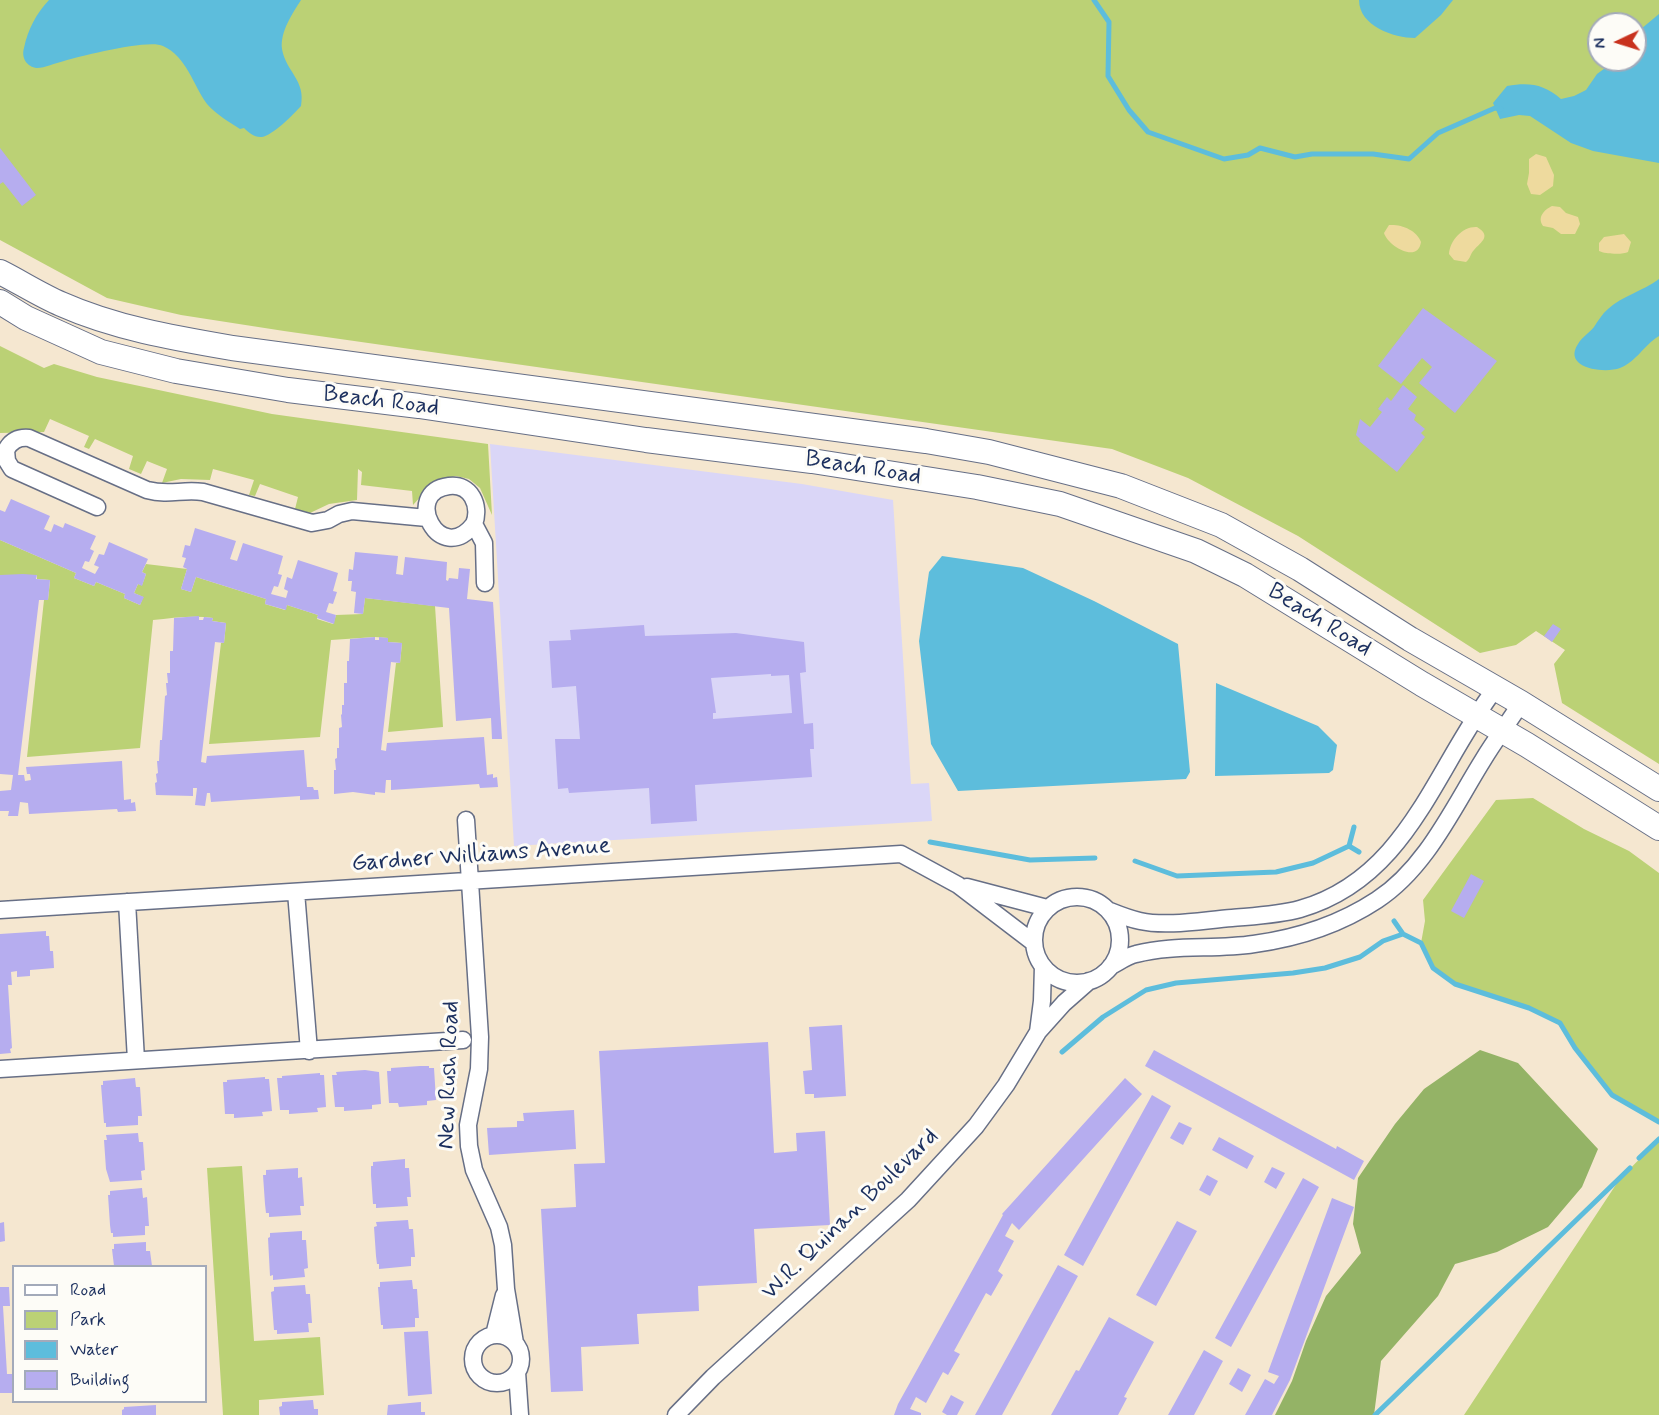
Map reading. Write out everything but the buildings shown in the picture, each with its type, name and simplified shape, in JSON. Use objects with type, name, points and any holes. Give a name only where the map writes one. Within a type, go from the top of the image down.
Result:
[{"type":"main road","name":"Beach Road","points":[[0,272],[60,304],[103,320],[167,337],[232,348],[926,441],[990,452],[1111,483],[1221,525],[1300,569],[1402,634],[1521,703],[1659,789]]},
{"type":"main road","name":"Beach Road","points":[[0,302],[26,318],[101,352],[176,371],[288,390],[812,461],[977,487],[1060,504],[1196,551],[1245,575],[1503,730],[1659,828]]},
{"type":"street","points":[[97,507],[12,469],[6,461],[3,449],[18,438],[29,438],[147,490],[164,494],[189,490],[203,492],[303,521],[321,522],[352,511],[427,518]]},
{"type":"street","points":[[455,486],[464,489],[475,500],[477,517],[474,524],[463,535],[449,537],[435,531],[427,518],[428,501],[439,489],[455,486]]},
{"type":"street","points":[[474,524],[484,543],[485,583]]},
{"type":"street","points":[[1034,943],[1037,924],[1047,908],[1059,900],[1072,897],[1086,897],[1110,911],[1141,921],[1161,922],[1263,915],[1299,909],[1328,898],[1367,873],[1394,847],[1420,811],[1475,715],[1495,689]]},
{"type":"street","name":"W.R. Quinan Boulevard","points":[[676,1415],[713,1377],[908,1200],[933,1174],[994,1102],[1038,1032],[1064,1003],[1089,981],[1134,954],[1252,945],[1299,936],[1336,924],[1378,899],[1408,873],[1440,831],[1484,757],[1521,703]]},
{"type":"street","name":"New Rush Road","points":[[466,820],[480,1037],[478,1069],[468,1137],[474,1170],[500,1227],[506,1289],[515,1343],[521,1357],[517,1372],[520,1415]]},
{"type":"street","name":"Gardner Williams Avenue","points":[[0,910],[901,854],[958,885],[1034,943]]},
{"type":"street","name":"Gardner Williams Avenue","points":[[958,885],[1047,908]]},
{"type":"street","points":[[296,892],[309,1051]]},
{"type":"street","points":[[127,902],[136,1060]]},
{"type":"street","points":[[1110,911],[1117,924],[1120,938],[1118,953],[1111,966]]},
{"type":"street","name":"W.R. Quinan Boulevard","points":[[1034,943],[1037,956],[1043,966],[1038,1032]]},
{"type":"street","points":[[1043,966],[1052,975],[1064,981],[1076,983],[1089,981]]},
{"type":"street","points":[[0,1069],[464,1040]]},
{"type":"street","name":"New Rush Road","points":[[494,1335],[506,1289]]},
{"type":"street","points":[[515,1343],[502,1335],[494,1335],[486,1338],[477,1346],[473,1357],[474,1365],[480,1376],[490,1382],[505,1381],[517,1372]]},
{"type":"street","points":[[497,1383],[512,1415]]},
{"type":"shaded area","points":[[490,444],[802,484],[893,500],[911,784],[929,783],[932,821],[514,846]]},
{"type":"green space","points":[[0,0],[1659,0],[1659,764],[1562,703],[1554,664],[1565,650],[1536,631],[1516,645],[1480,653],[1298,536],[1188,478],[1112,449],[284,331],[181,315],[107,298],[0,240]]},
{"type":"green space","points":[[0,346],[44,368],[54,364],[97,377],[272,414],[488,444],[492,515],[480,488],[469,479],[456,476],[434,482],[413,505],[412,491],[361,485],[362,472],[358,469],[357,500],[329,504],[310,513],[295,509],[298,497],[260,484],[255,496],[249,495],[254,480],[213,469],[210,480],[181,479],[162,483],[167,469],[147,461],[141,474],[129,469],[133,456],[95,439],[89,449],[84,447],[89,436],[50,419],[44,432],[0,433]]},
{"type":"green space","points":[[0,540],[76,573],[74,578],[94,586],[96,582],[125,594],[124,598],[140,605],[143,597],[134,593],[138,584],[142,585],[146,574],[142,572],[146,564],[187,569],[181,589],[191,592],[196,577],[266,599],[265,604],[285,610],[287,605],[318,615],[317,619],[333,624],[336,615],[363,614],[365,598],[435,606],[443,727],[388,732],[396,663],[400,663],[402,643],[388,642],[388,638],[375,637],[331,640],[320,737],[209,744],[221,643],[224,643],[226,623],[212,621],[213,618],[183,617],[153,620],[140,748],[27,757],[44,600],[48,600],[50,580],[37,579],[37,575],[0,575]]},
{"type":"green space","points":[[1533,798],[1584,829],[1629,851],[1659,873],[1659,1122],[1612,1095],[1575,1048],[1560,1023],[1529,1008],[1455,984],[1433,968],[1421,943],[1425,921],[1423,900],[1496,800]]},
{"type":"green space","points":[[1480,1050],[1518,1063],[1598,1149],[1582,1187],[1548,1227],[1497,1252],[1455,1264],[1438,1296],[1381,1361],[1374,1415],[1275,1415],[1292,1381],[1306,1341],[1326,1296],[1361,1253],[1353,1224],[1358,1178],[1395,1124],[1424,1089]]},
{"type":"green space","points":[[1659,1139],[1659,1415],[1464,1415],[1619,1180]]},
{"type":"green space","points":[[242,1166],[254,1341],[320,1337],[324,1395],[259,1400],[259,1415],[223,1415],[207,1168]]},
{"type":"sand","points":[[1536,154],[1546,157],[1554,175],[1553,186],[1540,195],[1531,194],[1527,184],[1529,159]]},
{"type":"sand","points":[[1552,206],[1560,207],[1566,213],[1578,217],[1580,224],[1575,234],[1561,234],[1553,228],[1543,226],[1542,214]]},
{"type":"sand","points":[[1389,225],[1403,227],[1416,234],[1421,242],[1419,248],[1415,252],[1403,251],[1391,243],[1384,233]]},
{"type":"sand","points":[[1477,227],[1484,233],[1482,242],[1466,262],[1454,260],[1449,254],[1455,239],[1462,231]]},
{"type":"sand","points":[[1624,234],[1631,242],[1628,252],[1614,254],[1599,251],[1599,243],[1604,237]]},
{"type":"water","points":[[49,0],[301,0],[288,23],[283,36],[282,49],[287,64],[301,89],[301,106],[272,133],[262,137],[254,136],[244,128],[240,129],[223,118],[211,108],[178,57],[163,46],[155,44],[115,49],[43,67],[33,67],[24,58],[23,52],[33,22]]},
{"type":"water","points":[[1359,0],[1453,0],[1441,15],[1415,38],[1397,36],[1379,29],[1365,17]]},
{"type":"water","points":[[1659,14],[1659,163],[1593,151],[1571,143],[1530,116],[1519,115],[1500,119],[1493,103],[1507,86],[1536,85],[1561,99],[1586,90],[1600,72],[1647,72],[1647,24]]},
{"type":"water","points":[[1659,279],[1659,336],[1631,362],[1620,368],[1604,370],[1580,364],[1575,352],[1578,344],[1604,313],[1614,304]]},
{"type":"water","points":[[942,556],[1023,568],[1178,644],[1190,772],[1186,779],[958,791],[931,744],[919,641],[929,572]]},
{"type":"water","points":[[1216,683],[1318,726],[1337,745],[1333,770],[1329,773],[1215,776]]},
{"type":"waterway","points":[[1094,0],[1109,22],[1108,76],[1129,110],[1148,132],[1224,159],[1248,155],[1260,148],[1295,157],[1312,154],[1373,154],[1409,159],[1438,133],[1495,108],[1501,109]]},
{"type":"waterway","points":[[1349,846],[1354,827]]},
{"type":"waterway","points":[[930,842],[1030,860],[1095,858]]},
{"type":"waterway","points":[[1135,861],[1177,876],[1276,872],[1313,863],[1349,846],[1359,852]]},
{"type":"waterway","points":[[1394,921],[1403,934]]},
{"type":"waterway","points":[[1062,1052],[1103,1017],[1146,990],[1176,983],[1325,968],[1360,957],[1383,941],[1403,934],[1421,943],[1433,968],[1455,984],[1529,1008],[1560,1023],[1575,1048],[1612,1095],[1659,1122]]},
{"type":"waterway","points":[[1639,1158],[1659,1139]]},
{"type":"waterway","points":[[1375,1415],[1630,1168]]}]
